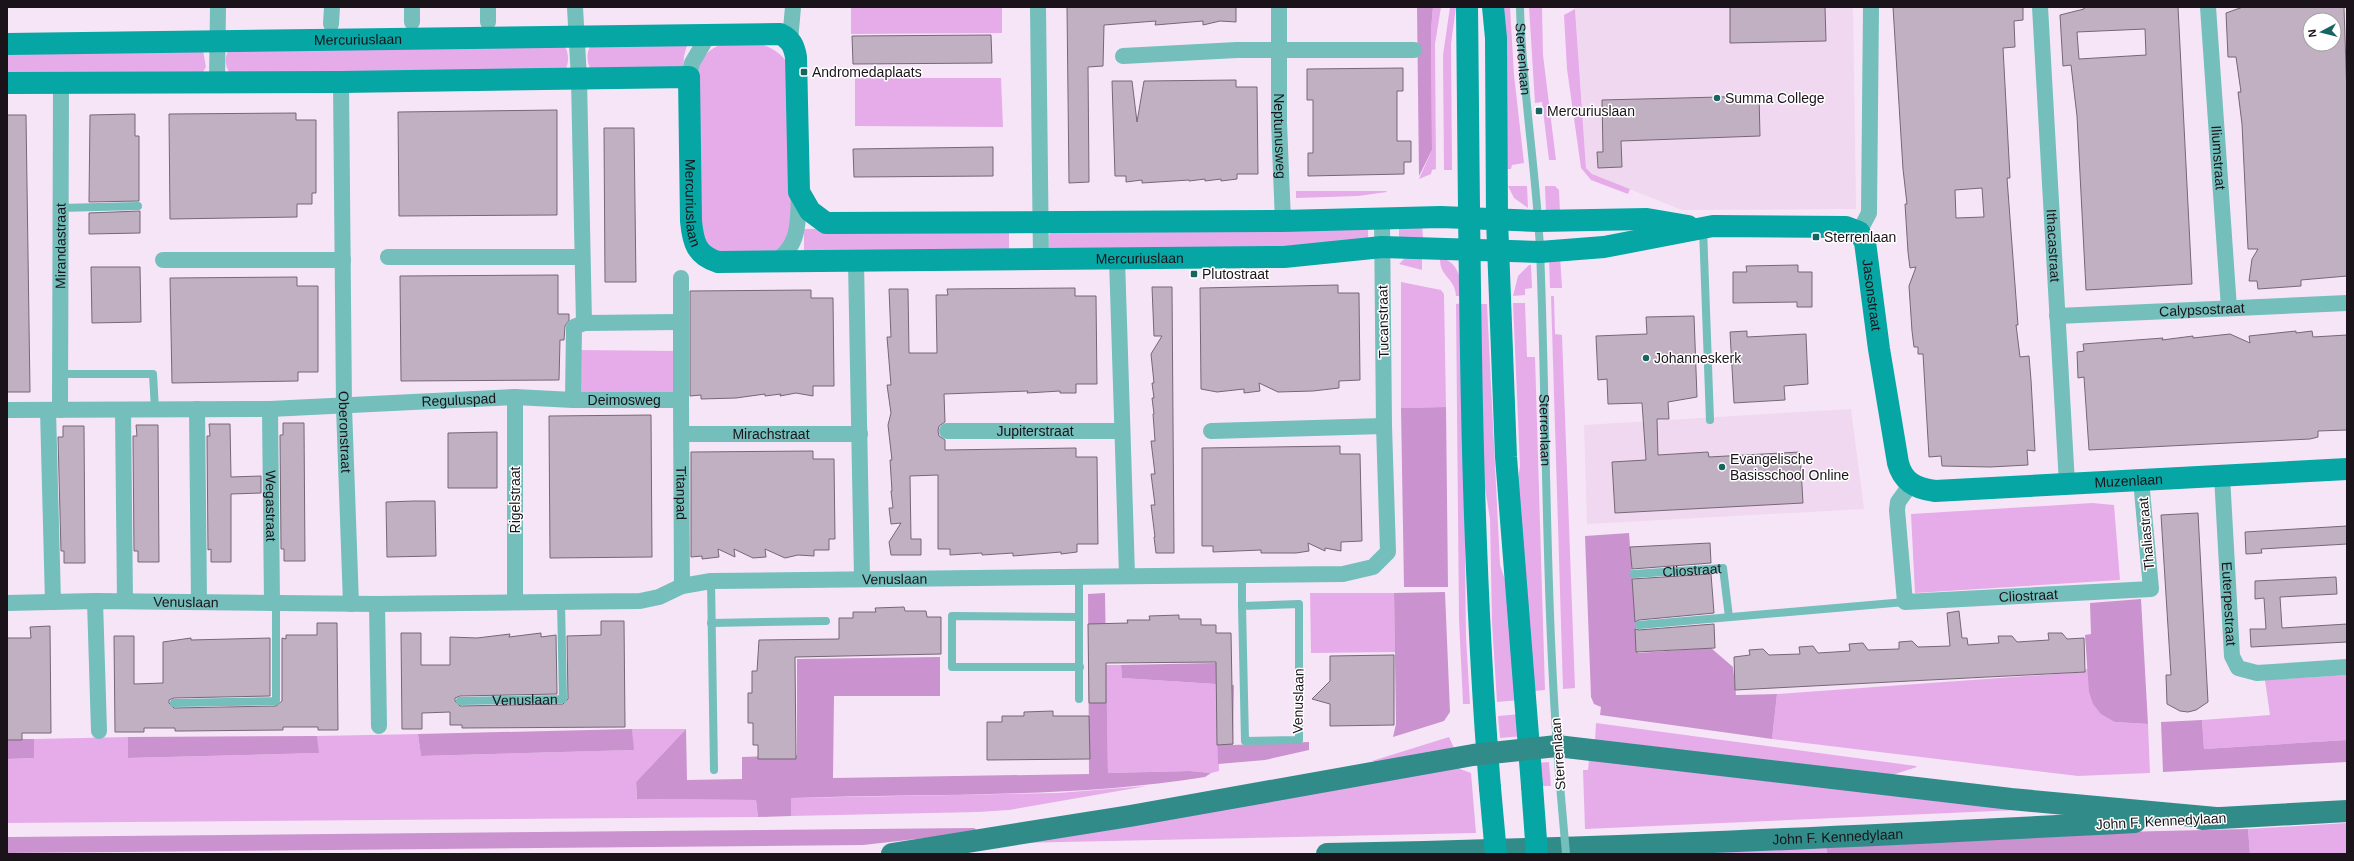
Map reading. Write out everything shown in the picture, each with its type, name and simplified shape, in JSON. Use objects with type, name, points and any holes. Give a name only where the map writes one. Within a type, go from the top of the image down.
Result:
[{"type":"main road","points":[[892,854],[1138,815],[1488,753],[1557,746],[2018,800],[2216,818]]},
{"type":"main road","name":"John F. Kennedylaan","points":[[1327,854],[1474,852],[1823,838],[2347,811]]},
{"type":"street","points":[[217,82],[216,43],[218,7]]},
{"type":"street","name":"Mercuriuslaan","points":[[331,24],[332,7]]},
{"type":"street","points":[[575,7],[575,37],[579,79],[584,324],[680,322]]},
{"type":"street","points":[[790,41],[793,7]]},
{"type":"street","points":[[1038,7],[1041,259]]},
{"type":"street","name":"Neptunusweg","points":[[1279,7],[1279,123],[1283,221]]},
{"type":"street","points":[[1467,7],[1469,249],[1474,465],[1483,694],[1496,854]]},
{"type":"street","name":"Sterrenlaan","points":[[1493,7],[1496,38],[1497,219],[1506,457],[1537,854]]},
{"type":"street","points":[[1859,232],[1869,213],[1872,7]]},
{"type":"street","name":"Ithacastraat","points":[[2040,7],[2067,484]]},
{"type":"street","name":"Iliumstraat","points":[[2208,7],[2229,308]]},
{"type":"street","name":"Mercuriuslaan","points":[[709,34],[692,63],[689,77],[691,221],[693,241],[699,252],[707,258],[718,262],[771,263],[1284,257],[1382,247],[1540,252],[1604,247],[1700,228],[1832,226],[1859,232]]},
{"type":"street","name":"Mercuriuslaan","points":[[7,44],[216,43],[780,34],[790,41],[794,47],[796,57],[799,192],[798,231],[795,240],[784,255],[771,263]]},
{"type":"street","points":[[1123,56],[1237,50],[1414,50]]},
{"type":"street","points":[[7,84],[341,82],[689,77]]},
{"type":"street","name":"Oberonstraat","points":[[341,82],[344,407],[351,604]]},
{"type":"street","name":"Mirandastraat","points":[[54,410],[60,374],[61,83]]},
{"type":"street","name":"Mercuriuslaan","points":[[799,192],[810,212],[830,224],[1283,221],[1469,218],[1538,221],[1647,219],[1700,228]]},
{"type":"street","name":"Tucanstraat","points":[[1372,567],[1388,552],[1384,426],[1382,219]]},
{"type":"street","name":"Jasonstraat","points":[[1859,232],[1865,242],[1868,253],[1879,349],[1898,463],[1904,477],[1911,484]]},
{"type":"street","points":[[388,257],[582,257]]},
{"type":"street","points":[[1117,259],[1127,575]]},
{"type":"street","points":[[163,260],[343,260]]},
{"type":"street","points":[[856,262],[862,578]]},
{"type":"street","name":"Deimosweg","points":[[584,324],[574,327],[573,400],[681,400],[681,278]]},
{"type":"street","name":"Calypsostraat","points":[[2057,316],[2347,303]]},
{"type":"street","name":"Reguluspad","points":[[344,407],[515,397],[573,400]]},
{"type":"street","name":"Rigelstraat","points":[[515,397],[515,602]]},
{"type":"street","name":"Titanpad","points":[[681,400],[682,586]]},
{"type":"street","points":[[7,410],[270,409],[344,407]]},
{"type":"street","points":[[197,409],[199,602]]},
{"type":"street","name":"Wegastraat","points":[[270,409],[274,603]]},
{"type":"street","points":[[53,602],[54,410]]},
{"type":"street","points":[[123,410],[125,601]]},
{"type":"street","points":[[1211,431],[1384,426]]},
{"type":"street","name":"Jupiterstraat","points":[[947,431],[1122,430]]},
{"type":"street","name":"Mirachstraat","points":[[682,434],[860,434]]},
{"type":"street","name":"Muzenlaan","points":[[1911,484],[1918,488],[1935,491],[2347,469]]},
{"type":"street","name":"Euterpestraat","points":[[2222,476],[2232,656],[2238,668],[2257,673],[2347,667]]},
{"type":"street","name":"Thaliastraat","points":[[2141,480],[2151,589]]},
{"type":"street","points":[[1906,602],[1898,502],[1911,484]]},
{"type":"street","name":"Venuslaan","points":[[7,603],[125,601],[377,604],[640,601],[659,597],[682,586],[710,581],[1127,575],[1343,574],[1372,567]]},
{"type":"street","name":"Cliostraat","points":[[1906,602],[2151,589]]},
{"type":"street","points":[[95,601],[99,731]]},
{"type":"street","points":[[377,604],[379,726]]},
{"type":"lane","name":"Sterrenlaan","points":[[1520,7],[1523,80],[1540,252],[1557,746],[1566,854]]},
{"type":"lane","points":[[60,208],[138,206]]},
{"type":"lane","points":[[1700,228],[1710,420]]},
{"type":"lane","points":[[60,374],[153,374],[155,410]]},
{"type":"lane","name":"Cliostraat","points":[[1634,574],[1723,568],[1729,617]]},
{"type":"lane","name":"Venuslaan","points":[[1242,575],[1242,606],[1245,741],[1299,740],[1299,604],[1242,606]]},
{"type":"lane","points":[[1079,576],[1079,699]]},
{"type":"lane","points":[[710,581],[714,770]]},
{"type":"lane","name":"Venuslaan","points":[[460,701],[563,700],[561,602]]},
{"type":"lane","name":"Cliostraat","points":[[1639,625],[1906,602]]},
{"type":"lane","points":[[174,703],[276,701],[274,603]]},
{"type":"lane","points":[[1079,617],[952,616],[952,667],[1080,666]]},
{"type":"lane","points":[[711,623],[826,621]]},
{"type":"shaded area","points":[[851,7],[1002,7],[1002,33],[851,34]]},
{"type":"shaded area","points":[[1417,7],[1433,7],[1431,30],[1432,150],[1419,176]]},
{"type":"shaded area","points":[[1433,7],[1441,7],[1435,44],[1436,169],[1432,170],[1431,174],[1419,179],[1432,150],[1431,30]]},
{"type":"shaded area","points":[[1450,7],[1456,7],[1451,44],[1452,170],[1444,170],[1443,55]]},
{"type":"shaded area","points":[[1498,7],[1510,7],[1514,75],[1524,163],[1512,165],[1511,169],[1506,169]]},
{"type":"shaded area","points":[[1529,7],[1542,7],[1543,55],[1556,160],[1549,160],[1542,102],[1535,103]]},
{"type":"shaded area","name":"Summa College","points":[[1575,7],[1853,7],[1856,209],[1682,210],[1592,174],[1586,168]]},
{"type":"shaded area","points":[[1575,9],[1586,168],[1592,174],[1630,189],[1628,194],[1591,180],[1581,168],[1567,69],[1564,15]]},
{"type":"shaded area","points":[[688,42],[684,56],[683,72],[591,70],[588,61],[590,47]]},
{"type":"shaded area","points":[[755,42],[774,50],[786,60],[789,65],[793,217],[784,246],[775,252],[728,257],[701,241],[696,76],[705,56],[717,46],[734,43]]},
{"type":"shaded area","points":[[565,47],[568,58],[565,70],[229,72],[226,62],[226,56],[230,48]]},
{"type":"shaded area","points":[[7,49],[203,50],[206,67],[203,72],[7,78]]},
{"type":"shaded area","points":[[855,78],[1001,78],[1003,127],[855,126]]},
{"type":"shaded area","points":[[1508,186],[1527,186],[1528,208],[1514,198]]},
{"type":"shaded area","points":[[1545,186],[1555,186],[1559,190],[1560,212],[1546,213]]},
{"type":"shaded area","points":[[1296,191],[1387,192],[1358,196],[1296,198]]},
{"type":"shaded area","points":[[1422,222],[1423,238],[1399,238],[1399,223]]},
{"type":"shaded area","points":[[1368,224],[1368,239],[1306,251],[1054,253],[1049,248],[1049,235],[1053,229]]},
{"type":"shaded area","points":[[1009,228],[1009,255],[804,258],[804,229]]},
{"type":"shaded area","points":[[1422,255],[1422,270],[1399,264],[1405,258]]},
{"type":"shaded area","points":[[1560,256],[1562,288],[1550,288],[1549,257]]},
{"type":"shaded area","points":[[1440,257],[1451,263],[1458,272],[1462,296],[1456,296],[1453,285],[1444,274],[1440,264]]},
{"type":"shaded area","points":[[1529,265],[1531,265],[1532,288],[1525,289],[1525,295],[1513,296],[1518,276]]},
{"type":"shaded area","points":[[1401,282],[1441,290],[1444,294],[1446,407],[1401,408]]},
{"type":"shaded area","points":[[1551,296],[1554,296],[1555,334],[1562,335],[1575,688],[1563,689]]},
{"type":"shaded area","points":[[1462,303],[1466,636],[1470,704],[1463,704],[1459,619],[1456,304]]},
{"type":"shaded area","points":[[1513,303],[1525,303],[1527,357],[1535,357],[1545,690],[1535,691],[1515,500],[1520,466]]},
{"type":"shaded area","points":[[1479,304],[1487,304],[1500,565],[1508,589],[1520,700],[1497,702],[1492,623],[1490,519],[1481,462]]},
{"type":"shaded area","points":[[578,350],[676,351],[677,395],[578,396]]},
{"type":"shaded area","points":[[1446,407],[1448,587],[1404,587],[1401,408]]},
{"type":"shaded area","name":"Evangelische Basisschool Online","points":[[1851,409],[1864,509],[1587,524],[1584,425]]},
{"type":"shaded area","points":[[2092,503],[2114,505],[2120,580],[1915,593],[1911,514]]},
{"type":"shaded area","points":[[1629,533],[1638,653],[1711,648],[1733,667],[1736,695],[1777,694],[1772,739],[1600,715],[1601,707],[1594,704],[1591,697],[1585,536]]},
{"type":"shaded area","points":[[1445,592],[1450,712],[1444,721],[1393,737],[1396,724],[1394,593]]},
{"type":"shaded area","points":[[1105,593],[1108,773],[1190,771],[1211,773],[1205,777],[1154,784],[1050,792],[791,798],[791,816],[758,817],[756,800],[637,799],[636,782],[686,729],[687,780],[742,779],[742,757],[797,755],[797,659],[940,657],[940,696],[834,696],[833,778],[1089,774],[1088,594]]},
{"type":"shaded area","points":[[1310,593],[1394,593],[1395,652],[1311,653]]},
{"type":"shaded area","points":[[2141,599],[2148,724],[2115,722],[2101,714],[2093,704],[2089,692],[2085,635],[2091,634],[2090,603]]},
{"type":"shaded area","points":[[1216,663],[1216,684],[1122,678],[1121,665]]},
{"type":"shaded area","points":[[1106,665],[1121,665],[1122,678],[1216,684],[1219,771],[1211,773],[1190,771],[1108,773]]},
{"type":"shaded area","points":[[2089,667],[2089,692],[2115,722],[2148,724],[2150,773],[2078,776],[1772,739],[1777,694],[2083,672]]},
{"type":"shaded area","points":[[2347,675],[2347,740],[2204,749],[2202,720],[2270,715],[2265,680]]},
{"type":"shaded area","points":[[1216,684],[1234,685],[1233,745],[1309,742],[1309,750],[1265,760],[1218,764]]},
{"type":"shaded area","points":[[1521,714],[1523,736],[1500,738],[1498,716]]},
{"type":"shaded area","points":[[2202,720],[2204,749],[2347,740],[2347,762],[2163,772],[2161,722]]},
{"type":"shaded area","points":[[1596,723],[1917,767],[1892,775],[1595,741]]},
{"type":"shaded area","points":[[632,729],[686,729],[636,782],[637,799],[756,800],[758,817],[7,823],[7,759],[34,758],[34,739],[128,737],[128,758],[318,753],[317,736],[418,734],[421,756],[633,750]]},
{"type":"shaded area","points":[[632,729],[634,750],[421,756],[418,734]]},
{"type":"shaded area","points":[[317,736],[319,753],[128,758],[128,737]]},
{"type":"shaded area","points":[[1449,737],[1454,748],[1377,762],[1372,761]]},
{"type":"shaded area","points":[[7,739],[34,739],[34,758],[7,759]]},
{"type":"shaded area","points":[[1589,760],[2018,810],[1585,829],[1583,770],[1588,770]]},
{"type":"shaded area","points":[[1549,762],[1551,786],[1537,786],[1535,763]]},
{"type":"shaded area","points":[[1459,765],[1460,769],[1471,773],[1476,833],[1015,843]]},
{"type":"shaded area","points":[[1147,786],[1009,810],[791,816],[791,798],[1058,793]]},
{"type":"shaded area","points":[[2347,823],[2347,853],[2250,854],[2248,829]]},
{"type":"shaded area","points":[[974,828],[979,832],[863,845],[7,853],[7,837]]},
{"type":"shaded area","points":[[2248,829],[2250,854],[1827,854],[1826,847],[2119,832]]},
{"type":"shaded area","points":[[1826,847],[1827,854],[1649,854]]},
{"type":"building","points":[[1067,7],[1236,7],[1236,22],[1220,21],[1203,25],[1203,21],[1155,25],[1156,21],[1104,25],[1103,66],[1088,67],[1089,182],[1069,183]]},
{"type":"building","points":[[1730,7],[1825,7],[1826,41],[1730,43]]},
{"type":"building","points":[[1893,7],[2023,7],[2023,20],[2014,21],[2015,47],[2003,48],[2010,178],[2007,178],[2018,325],[2016,325],[2020,357],[2029,356],[2031,380],[2035,451],[2027,450],[2028,465],[1990,467],[1942,466],[1941,456],[1929,457],[1923,354],[1918,354],[1918,347],[1914,347],[1912,331],[1909,286],[1916,267],[1910,268],[1905,204],[1907,204],[1903,169]],"holes":[[[1982,188],[1984,217],[1956,218],[1955,190]]]},
{"type":"building","points":[[2084,7],[2178,7],[2192,284],[2086,290],[2077,116],[2071,65],[2063,66],[2060,15],[2084,9]],"holes":[[[2145,29],[2146,55],[2079,59],[2077,32]]]},
{"type":"building","points":[[2243,7],[2344,7],[2347,97],[2347,276],[2301,280],[2301,286],[2258,289],[2257,281],[2249,281],[2252,259],[2258,249],[2248,249],[2242,124],[2238,92],[2241,92],[2236,57],[2228,57],[2226,13]]},
{"type":"building","points":[[991,35],[992,63],[853,64],[852,36]]},
{"type":"building","points":[[1403,68],[1403,91],[1397,91],[1397,141],[1411,141],[1411,162],[1404,162],[1404,174],[1308,176],[1308,153],[1313,153],[1313,100],[1307,100],[1307,69]]},
{"type":"building","points":[[1236,80],[1236,87],[1257,87],[1258,174],[1237,174],[1237,179],[1221,181],[1221,179],[1205,181],[1205,179],[1142,183],[1142,180],[1126,182],[1126,176],[1115,176],[1112,81],[1132,81],[1137,122],[1144,81]]},
{"type":"building","points":[[1759,96],[1760,136],[1621,141],[1622,167],[1598,168],[1597,152],[1603,152],[1602,100]]},
{"type":"building","points":[[557,110],[557,215],[399,216],[398,112]]},
{"type":"building","points":[[296,113],[296,120],[316,120],[316,193],[312,193],[312,204],[297,204],[297,217],[170,219],[169,114]]},
{"type":"building","points":[[135,114],[135,136],[139,136],[139,201],[89,202],[90,115]]},
{"type":"building","points":[[7,115],[26,115],[30,392],[7,392]]},
{"type":"building","points":[[604,128],[634,128],[636,282],[605,282]]},
{"type":"building","points":[[993,147],[993,176],[854,177],[853,149]]},
{"type":"building","points":[[140,211],[140,233],[89,234],[89,213]]},
{"type":"building","points":[[1798,265],[1798,272],[1812,272],[1812,307],[1797,307],[1797,302],[1733,303],[1733,272],[1747,272],[1746,266]]},
{"type":"building","points":[[91,267],[140,267],[141,322],[92,323]]},
{"type":"building","points":[[558,275],[558,314],[569,314],[569,320],[565,326],[564,340],[560,340],[559,380],[401,381],[400,276]]},
{"type":"building","points":[[297,277],[297,286],[318,286],[318,372],[298,372],[298,381],[172,383],[170,278]]},
{"type":"building","points":[[1338,285],[1338,293],[1359,293],[1360,380],[1339,381],[1339,388],[1313,391],[1278,392],[1259,383],[1260,391],[1244,393],[1244,389],[1217,392],[1201,389],[1200,288]]},
{"type":"building","points":[[1152,287],[1172,287],[1174,553],[1156,553],[1151,505],[1155,505],[1151,474],[1155,474],[1151,441],[1155,441],[1152,398],[1154,398],[1152,383],[1154,383],[1151,354],[1162,336],[1154,336]]},
{"type":"building","points":[[1075,288],[1075,296],[1096,296],[1097,384],[1076,384],[1076,393],[1060,393],[1060,391],[1027,393],[1028,391],[944,394],[945,422],[939,426],[938,431],[939,436],[945,440],[945,450],[1076,448],[1076,457],[1097,457],[1098,544],[1077,544],[1077,552],[1061,554],[1061,552],[1013,556],[1013,553],[950,555],[950,549],[938,549],[938,475],[910,476],[911,539],[921,539],[921,555],[891,555],[889,542],[901,523],[891,524],[889,508],[893,508],[890,460],[892,460],[888,425],[891,413],[887,385],[891,385],[887,337],[891,337],[889,289],[908,289],[909,353],[937,353],[936,295],[948,295],[947,289]]},
{"type":"building","points":[[811,290],[811,298],[833,298],[834,386],[813,386],[813,396],[796,393],[780,396],[781,394],[765,396],[765,394],[736,398],[701,399],[701,395],[690,396],[690,291]]},
{"type":"building","points":[[1694,316],[1697,397],[1668,402],[1669,419],[1657,419],[1658,455],[1708,452],[1709,457],[1800,452],[1803,503],[1615,513],[1612,462],[1646,460],[1642,403],[1608,404],[1607,379],[1598,380],[1596,336],[1647,334],[1646,317]]},
{"type":"building","points":[[1747,331],[1747,337],[1806,334],[1808,384],[1784,386],[1785,400],[1734,403],[1730,332]]},
{"type":"building","points":[[2296,331],[2296,333],[2312,331],[2313,337],[2347,335],[2347,430],[2318,431],[2318,437],[2310,439],[2089,450],[2084,377],[2078,378],[2077,352],[2084,351],[2083,344],[2163,338],[2162,340],[2193,336],[2193,338],[2230,334],[2250,343],[2249,336]]},
{"type":"building","points":[[651,415],[652,557],[550,558],[549,416]]},
{"type":"building","points":[[283,423],[304,423],[305,561],[284,561],[284,549],[281,549],[280,435],[283,435]]},
{"type":"building","points":[[209,424],[230,424],[231,477],[261,476],[261,493],[231,494],[231,562],[211,562],[211,549],[208,550],[207,436],[210,436]]},
{"type":"building","points":[[136,425],[158,425],[159,562],[138,562],[138,551],[134,551],[133,436],[137,436]]},
{"type":"building","points":[[63,426],[84,426],[85,563],[64,563],[64,551],[61,551],[58,437],[63,437]]},
{"type":"building","points":[[497,432],[497,488],[448,488],[448,433]]},
{"type":"building","points":[[1340,446],[1340,454],[1360,454],[1362,541],[1341,542],[1341,551],[1325,548],[1325,551],[1308,543],[1309,551],[1296,553],[1261,553],[1261,550],[1213,552],[1213,546],[1202,546],[1202,448]]},
{"type":"building","points":[[813,451],[813,459],[834,459],[835,539],[829,539],[829,550],[814,550],[814,556],[798,555],[785,558],[765,549],[766,557],[753,558],[734,549],[735,557],[718,549],[719,557],[702,559],[702,556],[691,557],[691,452]]},
{"type":"building","points":[[435,501],[436,556],[387,557],[386,502]]},
{"type":"building","points":[[2198,513],[2208,702],[2196,710],[2188,712],[2180,711],[2167,704],[2166,675],[2171,675],[2161,515]]},
{"type":"building","points":[[2347,526],[2347,544],[2261,549],[2262,553],[2246,554],[2245,532]]},
{"type":"building","points":[[1710,543],[1711,563],[1632,569],[1630,547]]},
{"type":"building","points":[[1711,574],[1714,613],[1639,620],[1635,622],[1632,579]]},
{"type":"building","points":[[2336,577],[2337,594],[2280,597],[2282,628],[2347,624],[2347,642],[2251,647],[2250,629],[2266,629],[2264,598],[2255,599],[2255,581]]},
{"type":"building","points":[[904,607],[905,611],[926,611],[927,617],[941,617],[941,654],[795,657],[796,759],[758,759],[758,745],[753,745],[753,723],[748,723],[748,693],[752,693],[752,671],[757,671],[759,640],[839,639],[839,618],[853,618],[853,612],[876,612],[875,608]]},
{"type":"building","points":[[1959,611],[1962,638],[1967,638],[1968,645],[1999,643],[1998,636],[2012,636],[2017,642],[2049,640],[2048,633],[2062,633],[2067,639],[2084,638],[2085,672],[1735,690],[1734,657],[1750,655],[1749,650],[1763,649],[1769,655],[1800,654],[1799,647],[1813,646],[1818,653],[1850,651],[1849,644],[1863,643],[1868,650],[1899,649],[1899,642],[1912,641],[1918,647],[1950,646],[1947,613]]},
{"type":"building","points":[[1179,615],[1179,619],[1201,619],[1201,625],[1216,625],[1216,633],[1231,633],[1233,744],[1217,745],[1216,662],[1106,663],[1106,703],[1089,703],[1088,624],[1128,623],[1127,620],[1150,620],[1149,616]]},
{"type":"building","points":[[601,621],[624,621],[625,727],[462,728],[462,725],[450,725],[450,712],[422,713],[422,729],[402,729],[401,633],[421,633],[421,665],[450,665],[450,637],[477,638],[510,634],[509,637],[541,633],[541,637],[556,635],[557,694],[460,696],[455,698],[455,701],[460,706],[563,704],[568,699],[567,636],[601,635]]},
{"type":"building","points":[[317,623],[337,623],[338,730],[318,730],[318,727],[283,727],[283,730],[182,731],[175,731],[175,728],[144,728],[144,732],[115,732],[114,636],[134,636],[134,684],[163,683],[163,642],[191,638],[191,640],[270,638],[270,696],[174,698],[169,700],[169,703],[174,708],[276,706],[282,701],[282,638],[286,639],[286,635],[317,635]]},
{"type":"building","points":[[1714,624],[1715,648],[1636,652],[1635,629],[1639,630]]},
{"type":"building","points":[[50,626],[51,733],[22,733],[22,740],[7,740],[7,638],[31,638],[30,627]]},
{"type":"building","points":[[1394,655],[1394,725],[1330,726],[1330,704],[1312,699],[1330,681],[1330,656]]},
{"type":"building","points":[[1053,711],[1053,716],[1089,716],[1090,759],[987,760],[987,722],[1002,722],[1002,716],[1024,716],[1024,712]]},
{"type":"place","name":"Andromedaplaats","points":[[804,72]]},
{"type":"place","name":"Summa College","points":[[1717,98]]},
{"type":"place","name":"Mercuriuslaan","points":[[1539,111]]},
{"type":"place","name":"Sterrenlaan","points":[[1816,237]]},
{"type":"place","name":"Plutostraat","points":[[1194,274]]},
{"type":"place","name":"Johanneskerk","points":[[1646,358]]},
{"type":"place","name":"Evangelische Basisschool Online","points":[[1722,467]]}]
